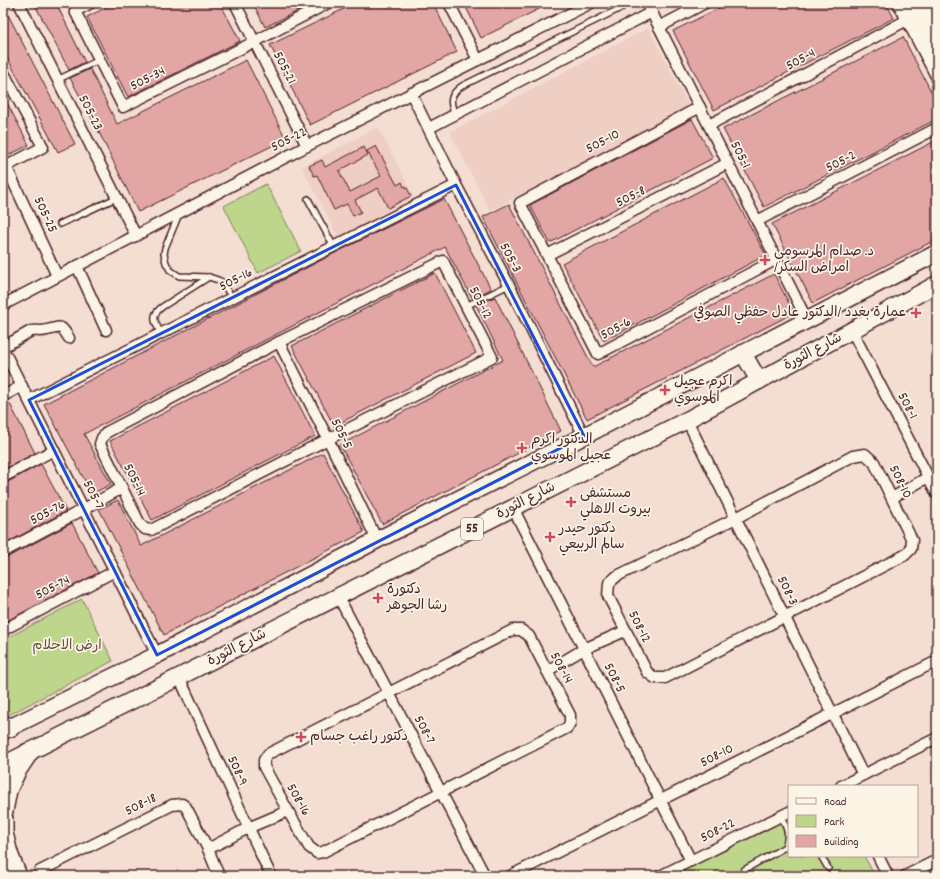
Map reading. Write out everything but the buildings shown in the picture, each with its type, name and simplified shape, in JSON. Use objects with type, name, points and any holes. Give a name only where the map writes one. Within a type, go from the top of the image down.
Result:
[{"type":"highway","points":[[3,811],[7,790],[16,771],[28,753]]},
{"type":"highway","points":[[3,818],[3,833],[6,848],[17,876]]},
{"type":"main road","points":[[911,3],[937,53]]},
{"type":"main road","points":[[927,3],[937,23]]},
{"type":"main road","name":"55","points":[[6,728],[157,655],[377,540],[584,436],[937,253]]},
{"type":"main road","name":"شارع الثورة","points":[[3,765],[179,678],[687,420],[937,284]]},
{"type":"main road","points":[[744,353],[759,381]]},
{"type":"street","name":"505-23","points":[[19,3],[136,236]]},
{"type":"street","name":"505-34","points":[[91,3],[75,11],[123,107],[254,42]]},
{"type":"street","name":"505-21","points":[[235,3],[308,146]]},
{"type":"street","points":[[254,42],[328,3]]},
{"type":"street","points":[[450,3],[478,60]]},
{"type":"street","name":"505-22","points":[[3,305],[411,93],[590,3]]},
{"type":"street","points":[[659,27],[705,3]]},
{"type":"street","points":[[898,3],[937,78]]},
{"type":"street","points":[[429,128],[650,8]]},
{"type":"street","name":"505-1","points":[[650,8],[807,320]]},
{"type":"street","name":"505-4","points":[[709,125],[907,20]]},
{"type":"street","points":[[3,71],[43,147],[5,167]]},
{"type":"street","name":"505-3","points":[[411,93],[456,185],[509,285],[584,436]]},
{"type":"street","name":"505-10","points":[[520,203],[700,107]]},
{"type":"street","name":"505-2","points":[[757,221],[937,128]]},
{"type":"street","name":"505-8","points":[[547,255],[728,163]]},
{"type":"street","name":"505-25","points":[[5,167],[58,276]]},
{"type":"street","name":"505-16","points":[[29,400],[456,185]]},
{"type":"street","name":"505-6","points":[[520,203],[598,354],[776,259]]},
{"type":"street","name":"505-12","points":[[279,342],[444,261],[492,357],[328,439]]},
{"type":"street","points":[[77,266],[106,330]]},
{"type":"street","points":[[3,348],[31,331],[36,330],[45,331],[60,327],[69,338]]},
{"type":"street","name":"508-1","points":[[852,330],[934,485]]},
{"type":"street","name":"505-5","points":[[279,342],[377,540]]},
{"type":"street","name":"505-14","points":[[279,342],[107,432],[102,438],[100,444],[140,524],[145,529],[152,530],[328,439]]},
{"type":"street","name":"505-7","points":[[3,348],[157,655]]},
{"type":"street","points":[[3,396],[22,386]]},
{"type":"street","name":"508-3","points":[[687,420],[863,775]]},
{"type":"street","points":[[3,476],[54,450]]},
{"type":"street","name":"508-10","points":[[736,518],[853,456],[865,454],[874,462],[892,498],[912,540],[911,549],[905,555],[784,617]]},
{"type":"street","points":[[892,498],[934,485]]},
{"type":"street","name":"505-76","points":[[3,552],[122,488]]},
{"type":"street","name":"508-5","points":[[513,508],[691,861]]},
{"type":"street","name":"508-12","points":[[736,518],[616,576],[609,583],[608,596],[647,672],[655,678],[664,678],[784,617]]},
{"type":"street","name":"505-74","points":[[3,630],[115,571]]},
{"type":"street","name":"508-7","points":[[338,596],[485,876]]},
{"type":"street","name":"508-14","points":[[389,693],[513,630],[521,630],[529,636],[570,715],[570,723],[566,728],[441,792]]},
{"type":"street","points":[[547,671],[584,649],[625,631]]},
{"type":"street","name":"508-10","points":[[510,876],[937,661]]},
{"type":"street","name":"508-9","points":[[179,678],[271,876]]},
{"type":"street","name":"508-16","points":[[389,693],[268,754],[264,760],[264,767],[309,847],[317,853],[324,852],[441,792]]},
{"type":"street","points":[[843,785],[937,738]]},
{"type":"street","name":"508-18","points":[[41,874],[172,805],[182,804],[186,808],[208,848],[220,876]]},
{"type":"street","points":[[208,848],[248,828],[288,811]]},
{"type":"street","name":"508-22","points":[[660,876],[675,873],[691,861],[785,814]]},
{"type":"street","points":[[878,857],[888,876]]},
{"type":"street","points":[[905,876],[937,860]]},
{"type":"lane","points":[[455,114],[451,106],[452,98],[455,91],[462,86],[621,8]]},
{"type":"lane","points":[[58,80],[99,60]]},
{"type":"lane","points":[[60,224],[116,198]]},
{"type":"lane","points":[[308,199],[334,247]]},
{"type":"lane","points":[[180,212],[165,248],[164,254],[166,263],[170,270],[179,276],[209,277],[222,282],[232,298]]},
{"type":"lane","points":[[161,334],[154,321],[154,315],[157,311],[209,277]]},
{"type":"lane","points":[[466,306],[509,285]]},
{"type":"lane","points":[[744,870],[785,848],[788,832],[785,814]]},
{"type":"lane","points":[[822,857],[828,868]]},
{"type":"highlighted area","points":[[456,185],[584,436],[157,655],[29,400]]},
{"type":"shaded area","points":[[646,29],[650,31],[688,104],[686,109],[491,210],[489,209],[450,132]]},
{"type":"shaded area","points":[[378,127],[414,197],[338,237],[302,167]]},
{"type":"green space","points":[[266,184],[301,251],[258,273],[224,206]]},
{"type":"green space","name":"ارض الاحلام","points":[[82,599],[113,661],[3,718],[3,640]]},
{"type":"green space","points":[[788,812],[788,857],[865,857],[875,876],[677,876],[674,869]]},
{"type":"place","name":"د. صدام المرسومي /امراض السكر","points":[[765,260]]},
{"type":"place","name":"عمارة بغدد /الدكتور عادل حفظي الصوفي","points":[[916,313]]},
{"type":"place","name":"اكرم عجيل الموسوي","points":[[665,390]]},
{"type":"place","name":"الدكتور اكرم عجيل الموسوي","points":[[522,448]]},
{"type":"place","name":"مستشفى بيروت الاهلي","points":[[571,502]]},
{"type":"place","name":"دكتور حيدر سالم الربيعي","points":[[550,537]]},
{"type":"place","name":"دكتورة رشا الجوهر","points":[[378,598]]},
{"type":"place","name":"دكتور راغب جسام","points":[[301,737]]}]
